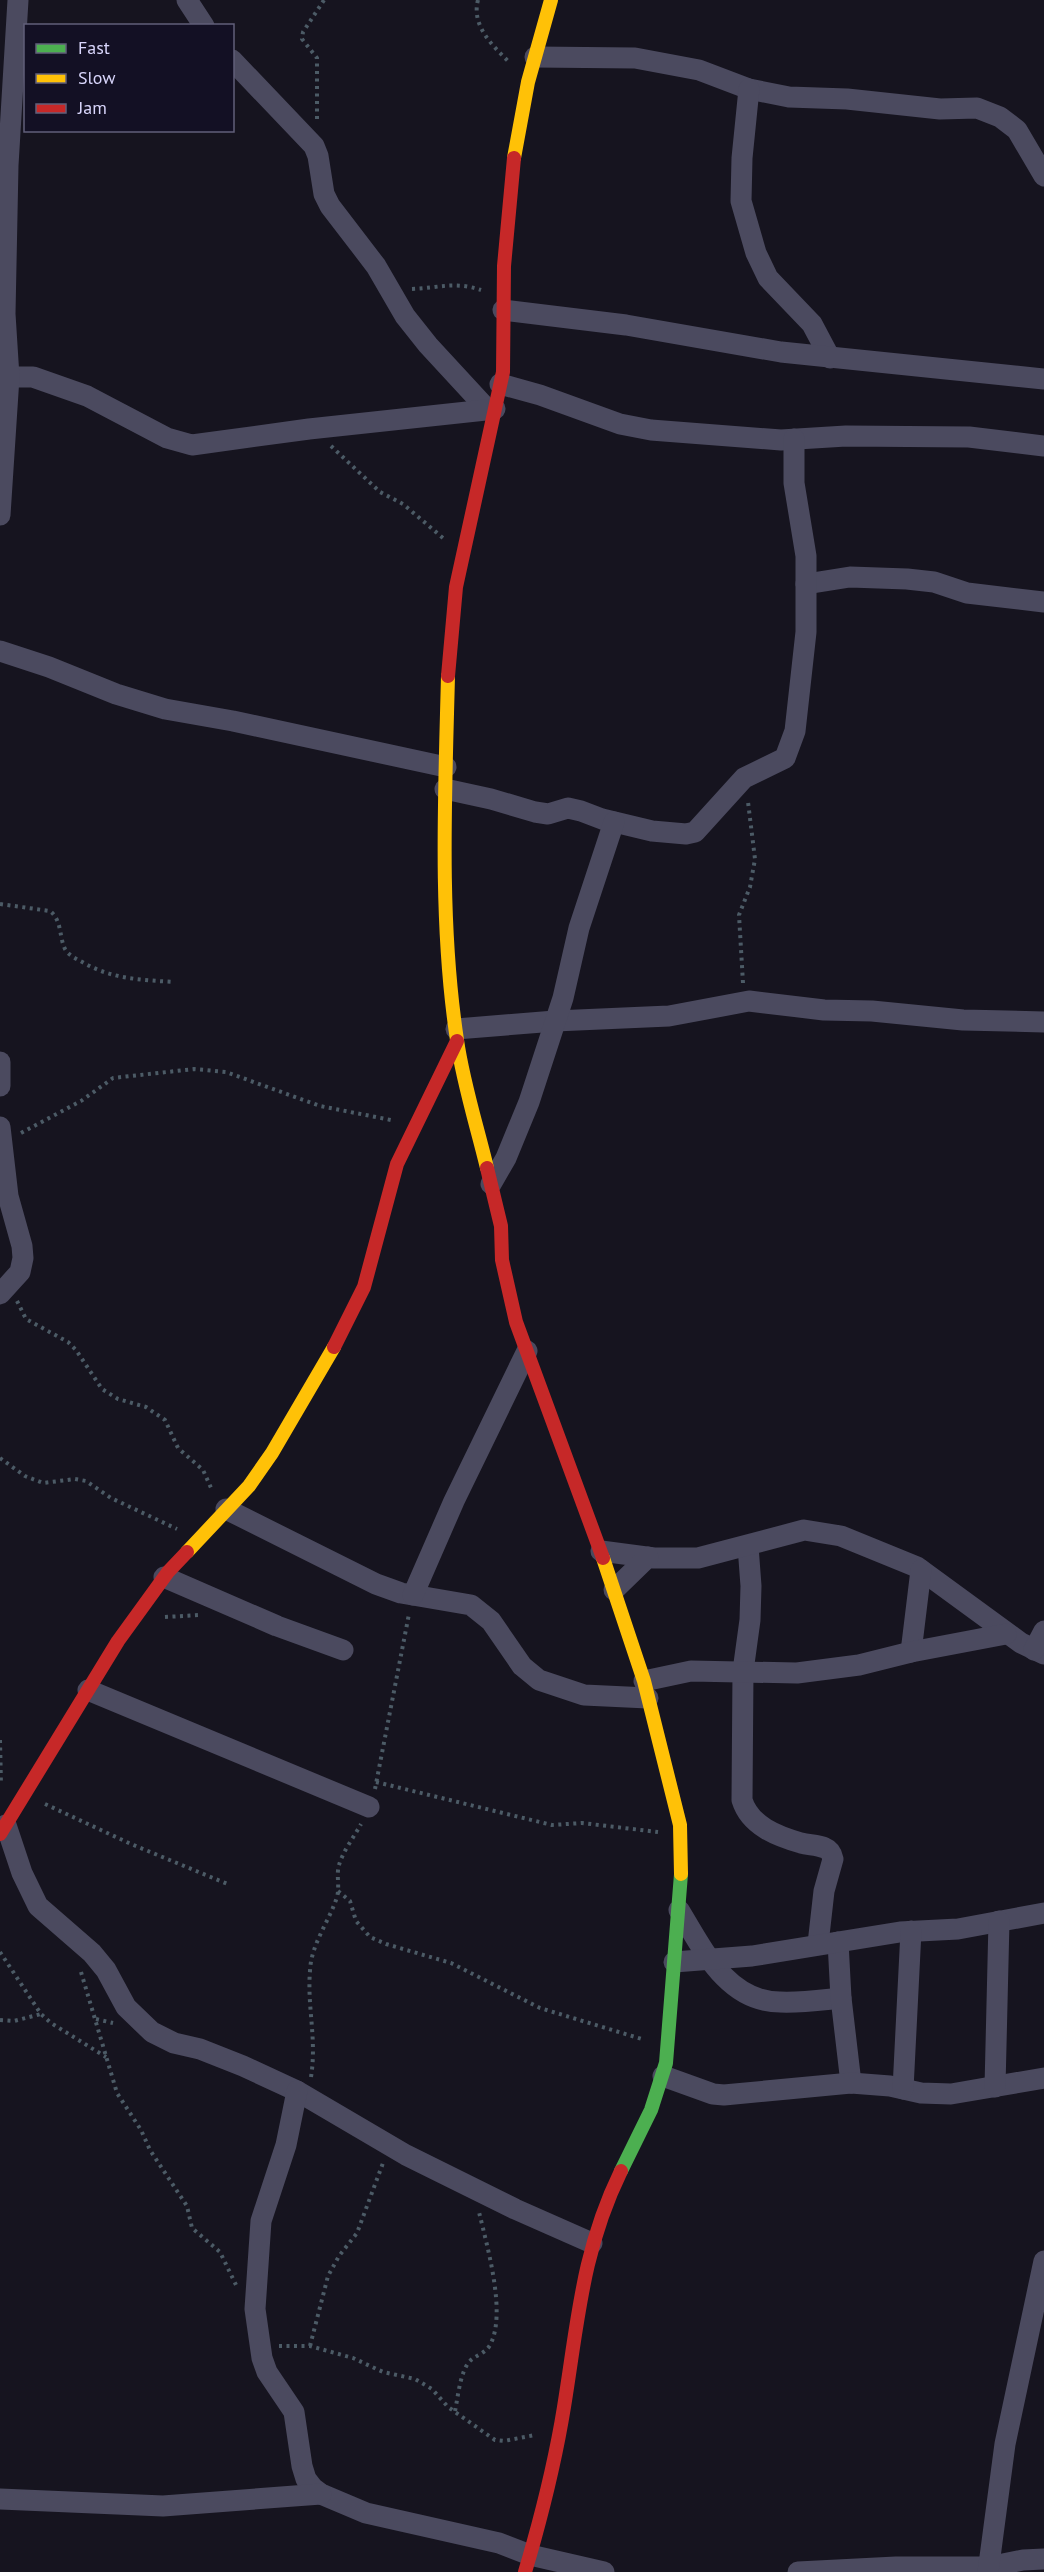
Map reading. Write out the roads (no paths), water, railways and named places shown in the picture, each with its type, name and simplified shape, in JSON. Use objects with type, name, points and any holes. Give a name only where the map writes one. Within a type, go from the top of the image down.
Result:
[{"type":"street","points":[[187,0],[203,24]]},
{"type":"street","points":[[527,2564],[560,2429],[582,2285],[592,2243],[605,2203],[632,2154],[659,2091],[663,2076],[681,1875],[680,1825],[646,1689],[601,1551],[516,1322],[502,1260],[501,1226],[457,1035],[448,953],[445,789],[448,653],[456,587],[491,410],[500,384],[504,266],[512,171],[528,82],[551,0]]},
{"type":"street","points":[[0,515],[12,5]]},
{"type":"street","points":[[535,57],[635,58],[699,70],[749,89],[789,97],[847,99],[940,109],[977,108],[1000,117],[1017,130],[1044,176]]},
{"type":"street","points":[[234,62],[314,146],[318,156],[324,194],[330,206],[366,252],[405,316],[428,345],[491,410]]},
{"type":"street","points":[[749,89],[742,158],[741,201],[756,253],[768,278],[812,324],[830,358]]},
{"type":"street","points":[[504,304],[693,338],[830,358],[1044,379]]},
{"type":"street","points":[[4,379],[33,377],[87,396],[179,443],[215,443],[313,429],[491,410]]},
{"type":"street","points":[[500,384],[540,395],[620,424],[651,430],[794,440],[846,436],[969,436],[1044,446]]},
{"type":"street","points":[[445,789],[548,814],[568,808],[652,831],[686,834],[695,832],[744,778],[759,769],[781,762],[791,748],[801,694],[806,632],[806,556],[794,483],[794,440]]},
{"type":"street","points":[[806,584],[850,577],[907,579],[934,582],[967,593],[1044,602]]},
{"type":"street","points":[[0,651],[40,663],[116,694],[165,709],[233,721],[446,767]]},
{"type":"street","points":[[491,1184],[506,1158],[529,1102],[563,998],[579,928],[614,822]]},
{"type":"street","points":[[457,1035],[555,1021],[669,1016],[744,1002],[963,1020],[1044,1022]]},
{"type":"street","points":[[457,1035],[397,1164],[364,1287],[303,1404],[249,1486],[164,1577],[88,1689],[3,1830],[38,1906],[99,1962],[126,2007],[152,2032],[174,2043],[200,2049],[243,2066],[303,2093],[393,2147],[473,2188],[592,2243]]},
{"type":"street","points":[[0,1062],[0,1086]]},
{"type":"street","points":[[1,1132],[2,1158],[8,1196],[22,1246],[21,1265],[7,1287]]},
{"type":"street","points":[[413,1595],[453,1501],[527,1351]]},
{"type":"street","points":[[226,1509],[376,1584],[413,1595],[471,1605],[491,1621],[522,1666],[539,1680],[584,1695],[646,1689],[691,1671],[797,1673],[859,1665],[911,1652],[1006,1634]]},
{"type":"street","points":[[601,1551],[648,1557],[698,1558],[794,1532],[819,1531],[871,1546],[921,1570],[1006,1634],[1039,1652],[1044,1631]]},
{"type":"street","points":[[748,1546],[751,1586],[750,1620],[743,1671],[742,1800],[745,1810],[766,1830],[801,1843],[825,1848],[832,1854],[833,1859],[824,1891],[828,1943],[840,1998],[851,2083]]},
{"type":"street","points":[[614,1590],[648,1557]]},
{"type":"street","points":[[911,1652],[921,1570]]},
{"type":"street","points":[[164,1577],[239,1610],[343,1650]]},
{"type":"street","points":[[88,1689],[369,1807]]},
{"type":"street","points":[[679,1910],[708,1959],[723,1977],[748,1996],[778,2002],[840,1998]]},
{"type":"street","points":[[674,1962],[752,1956],[911,1931],[958,1929],[1044,1913]]},
{"type":"street","points":[[995,2087],[999,1921]]},
{"type":"street","points":[[903,2089],[911,1931]]},
{"type":"street","points":[[872,1937],[910,1961]]},
{"type":"street","points":[[663,2076],[713,2094],[724,2095],[851,2083],[951,2094],[1044,2078]]},
{"type":"street","points":[[303,2093],[260,2227],[255,2309],[260,2346],[267,2372],[294,2412],[306,2479],[321,2494],[366,2513],[499,2543],[527,2564],[604,2572]]},
{"type":"street","points":[[988,2569],[1005,2444],[1040,2305],[1044,2261]]},
{"type":"street","points":[[0,2499],[163,2506],[321,2494]]},
{"type":"street","points":[[798,2572],[896,2567],[988,2569],[1023,2560],[1044,2559]]}]
